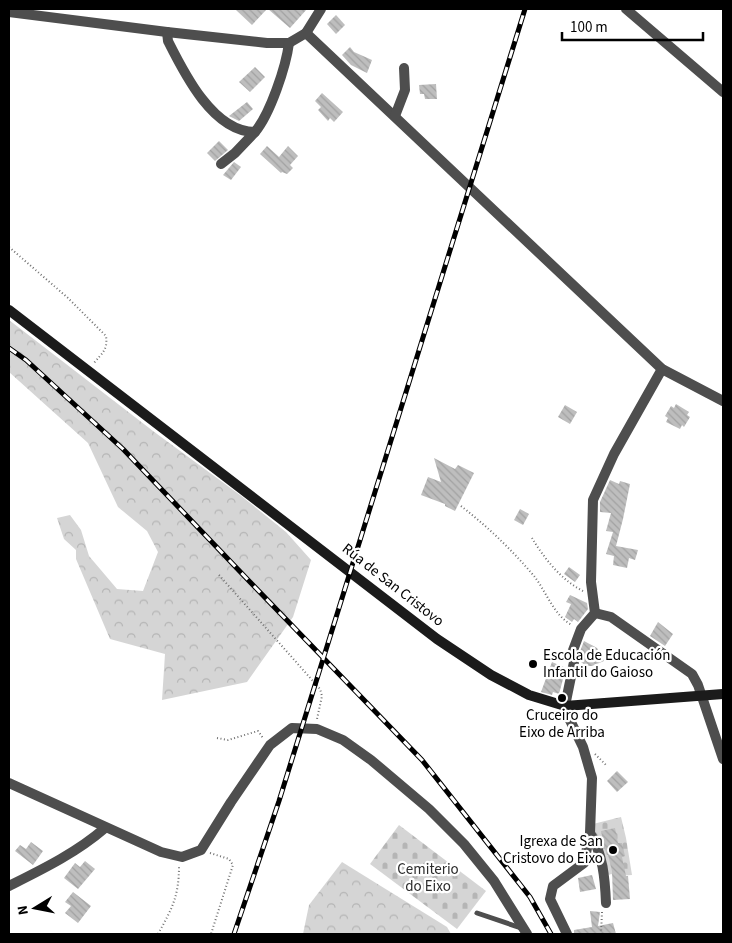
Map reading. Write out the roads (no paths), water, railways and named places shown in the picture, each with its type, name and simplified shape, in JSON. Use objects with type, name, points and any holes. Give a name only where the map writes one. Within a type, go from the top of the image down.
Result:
[{"type":"street","points":[[9,12],[167,32],[267,43],[289,43],[306,33],[321,9]]},
{"type":"street","points":[[626,9],[723,92]]},
{"type":"street","points":[[167,32],[168,41],[194,90],[213,111],[231,125],[245,132],[255,132]]},
{"type":"street","points":[[306,33],[662,369],[723,401]]},
{"type":"street","points":[[221,164],[235,153],[263,122],[286,65],[289,43]]},
{"type":"street","points":[[395,116],[405,90],[404,68]]},
{"type":"street","name":"Rúa de San Cristovo","points":[[9,310],[437,639],[491,675],[529,695],[565,706],[723,694]]},
{"type":"street","points":[[595,613],[592,594],[593,500],[614,454],[662,369]]},
{"type":"street","points":[[567,934],[550,899],[553,886],[584,863],[590,833],[592,778],[583,747],[566,714],[565,706],[574,662],[572,653],[581,629],[595,613]]},
{"type":"street","points":[[595,613],[611,617],[692,674],[698,685],[723,759]]},
{"type":"street","points":[[9,783],[104,828],[161,852],[182,857],[201,850],[270,745],[292,728],[317,729],[343,740],[357,750],[429,810],[470,851],[494,881],[526,932]]},
{"type":"street","points":[[9,886],[59,861],[88,842],[104,828]]},
{"type":"street","points":[[590,833],[595,841],[603,869],[606,902]]},
{"type":"lane","points":[[477,913],[526,932]]},
{"type":"railway","points":[[234,934],[279,801],[525,9]]},
{"type":"railway","points":[[9,348],[26,360],[123,449],[422,760],[530,897],[551,934]]},
{"type":"place","name":"Escola de Educación Infantil do Gaioso","points":[[533,664]]},
{"type":"place","name":"Cruceiro do Eixo de Arriba","points":[[562,698]]},
{"type":"place","name":"Igrexa de San Cristovo do Eixo","points":[[613,850]]},
{"type":"park label","name":"Cemiterio do Eixo","points":[[428,878]]}]
